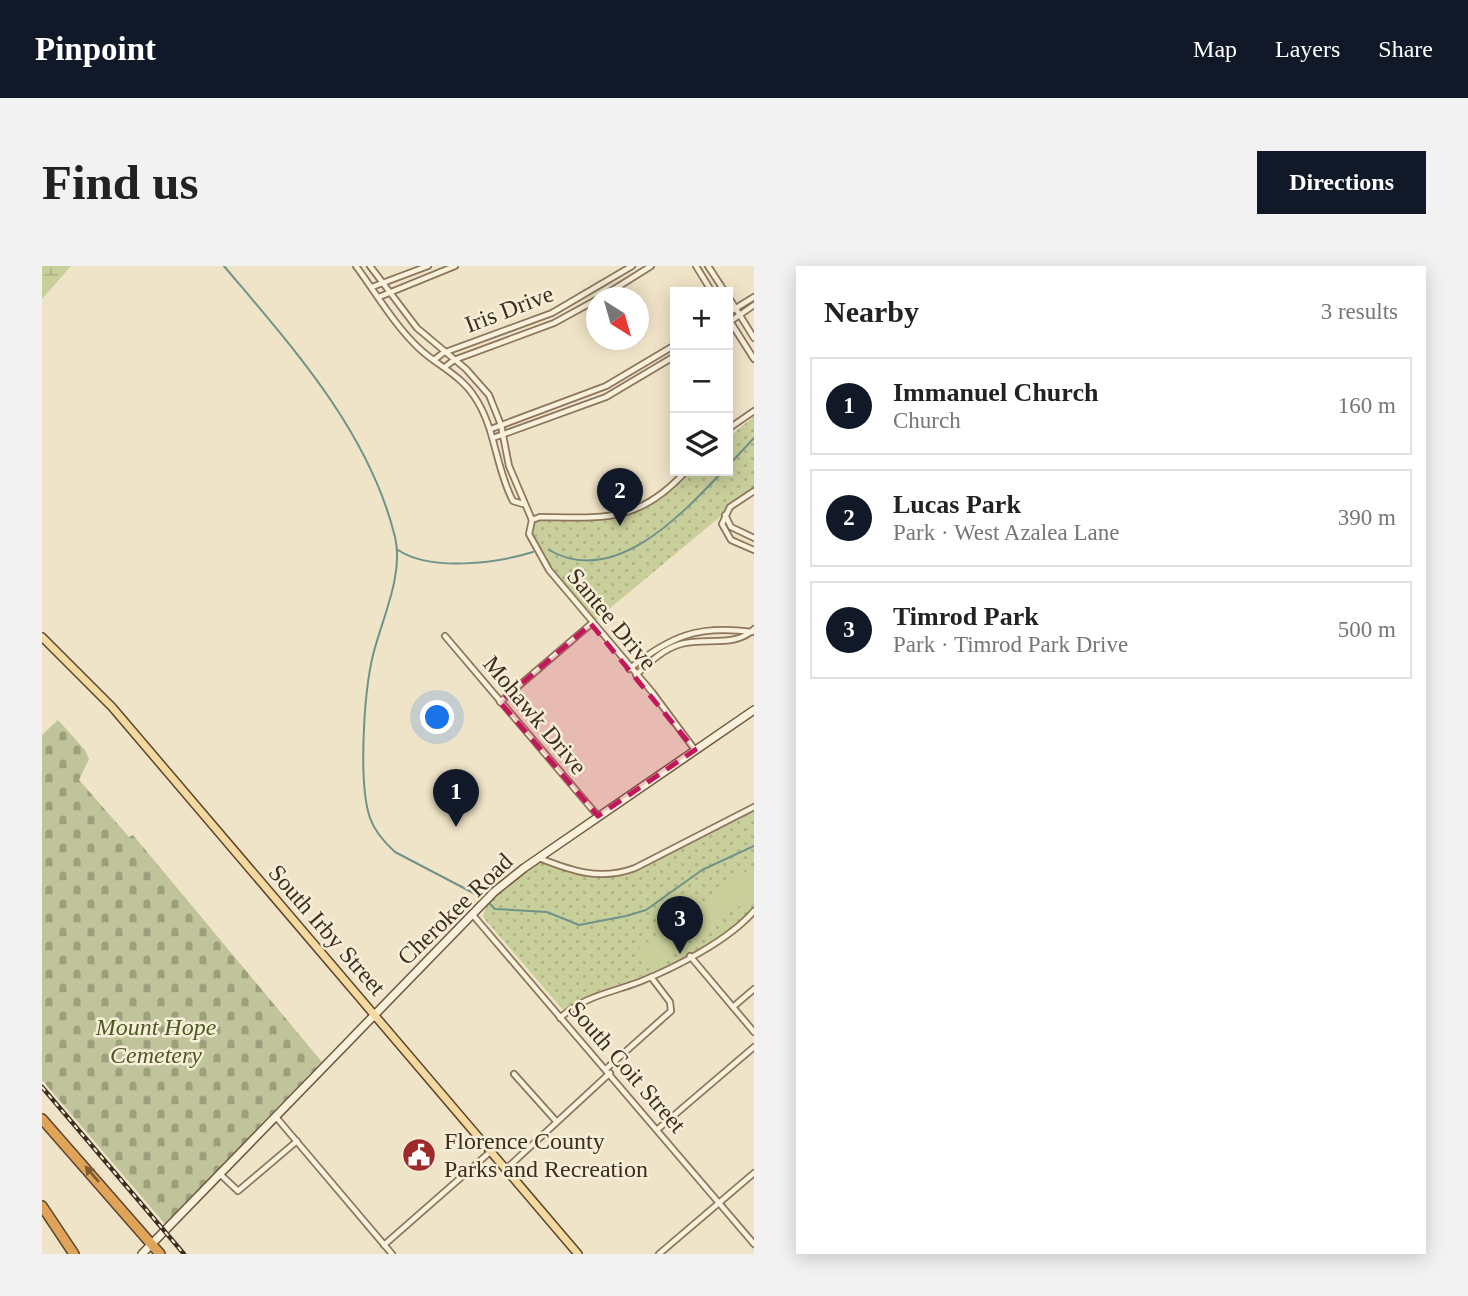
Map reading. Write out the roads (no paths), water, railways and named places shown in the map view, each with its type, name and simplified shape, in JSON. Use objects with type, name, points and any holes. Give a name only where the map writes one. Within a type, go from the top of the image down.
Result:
[{"type":"highway","points":[[42,1119],[160,1254]]},
{"type":"highway","points":[[42,1206],[74,1254]]},
{"type":"main road","name":"South Irby Street","points":[[42,637],[112,707],[578,1254]]},
{"type":"street","name":"Santee Drive","points":[[356,266],[421,350],[444,367],[475,398],[491,429],[503,481],[513,501],[523,504]]},
{"type":"street","name":"Santee Drive","points":[[370,266],[417,328],[489,395],[501,425],[509,466],[532,520],[529,534],[541,560],[695,750]]},
{"type":"street","points":[[372,287],[428,266]]},
{"type":"street","points":[[379,297],[455,266]]},
{"type":"street","name":"Iris Drive","points":[[434,360],[443,353],[552,313],[632,266]]},
{"type":"street","name":"Iris Drive","points":[[617,287],[650,266]]},
{"type":"street","points":[[696,266],[709,287]]},
{"type":"street","points":[[708,266],[722,287]]},
{"type":"street","points":[[733,313],[754,297]]},
{"type":"street","points":[[733,304],[754,338]]},
{"type":"street","points":[[733,317],[754,305]]},
{"type":"street","name":"Iris Drive","points":[[444,367],[454,360],[554,323],[586,306]]},
{"type":"street","points":[[733,327],[754,359]]},
{"type":"street","points":[[491,429],[606,386],[670,348]]},
{"type":"street","points":[[493,438],[606,397],[670,359]]},
{"type":"street","points":[[733,426],[754,411]]},
{"type":"street","points":[[532,520],[540,517],[614,517],[655,498],[680,476]]},
{"type":"street","points":[[754,491],[733,504],[724,514],[722,524],[728,536],[754,550]]},
{"type":"street","points":[[724,514],[732,527],[754,538]]},
{"type":"street","points":[[500,702],[591,624]]},
{"type":"street","points":[[629,669],[659,645],[679,635],[753,632]]},
{"type":"street","points":[[636,675],[674,646],[695,641],[735,640],[753,632]]},
{"type":"street","name":"Mohawk Drive","points":[[445,636],[598,816]]},
{"type":"street","name":"Cherokee Road","points":[[142,1254],[376,1016],[472,914],[538,858],[754,710]]},
{"type":"street","points":[[538,858],[583,874],[614,874],[635,868],[754,807]]},
{"type":"street","points":[[560,1018],[583,1000],[651,977],[690,957],[726,935],[754,911]]},
{"type":"street","name":"South Coit Street","points":[[472,914],[754,1244]]},
{"type":"street","points":[[690,957],[754,1032]]},
{"type":"street","points":[[506,1170],[671,1011],[670,1002],[651,977]]},
{"type":"street","points":[[733,1007],[754,989]]},
{"type":"street","points":[[658,1129],[754,1047]]},
{"type":"street","points":[[514,1074],[556,1121]]},
{"type":"street","points":[[276,1117],[392,1254]]},
{"type":"street","points":[[220,1174],[238,1192],[297,1141]]},
{"type":"street","points":[[384,1245],[490,1152]]},
{"type":"street","points":[[659,1254],[754,1173]]},
{"type":"waterway","points":[[224,266],[301,359],[347,426],[367,461],[383,498],[395,537],[397,566],[373,655],[365,714],[364,783],[370,818],[381,837],[395,852],[481,897]]},
{"type":"waterway","points":[[733,461],[754,438]]},
{"type":"waterway","points":[[549,550],[574,559],[598,560],[622,553],[667,525],[718,476]]},
{"type":"waterway","points":[[398,550],[412,557],[446,563],[483,562],[533,552]]},
{"type":"waterway","points":[[490,904],[495,909],[547,912],[579,925],[626,916],[646,910],[702,870],[754,846]]},
{"type":"railway","points":[[42,1087],[184,1254]]},
{"type":"place","name":"Lucas Park","points":[[620,526]]},
{"type":"place","name":"Immanuel Church","points":[[456,827]]},
{"type":"place","name":"Timrod Park","points":[[680,954]]},
{"type":"place","name":"Florence County Parks and Recreation","points":[[419,1155]]},
{"type":"park label","name":"Mount Hope Cemetery","points":[[156,1041]]}]
